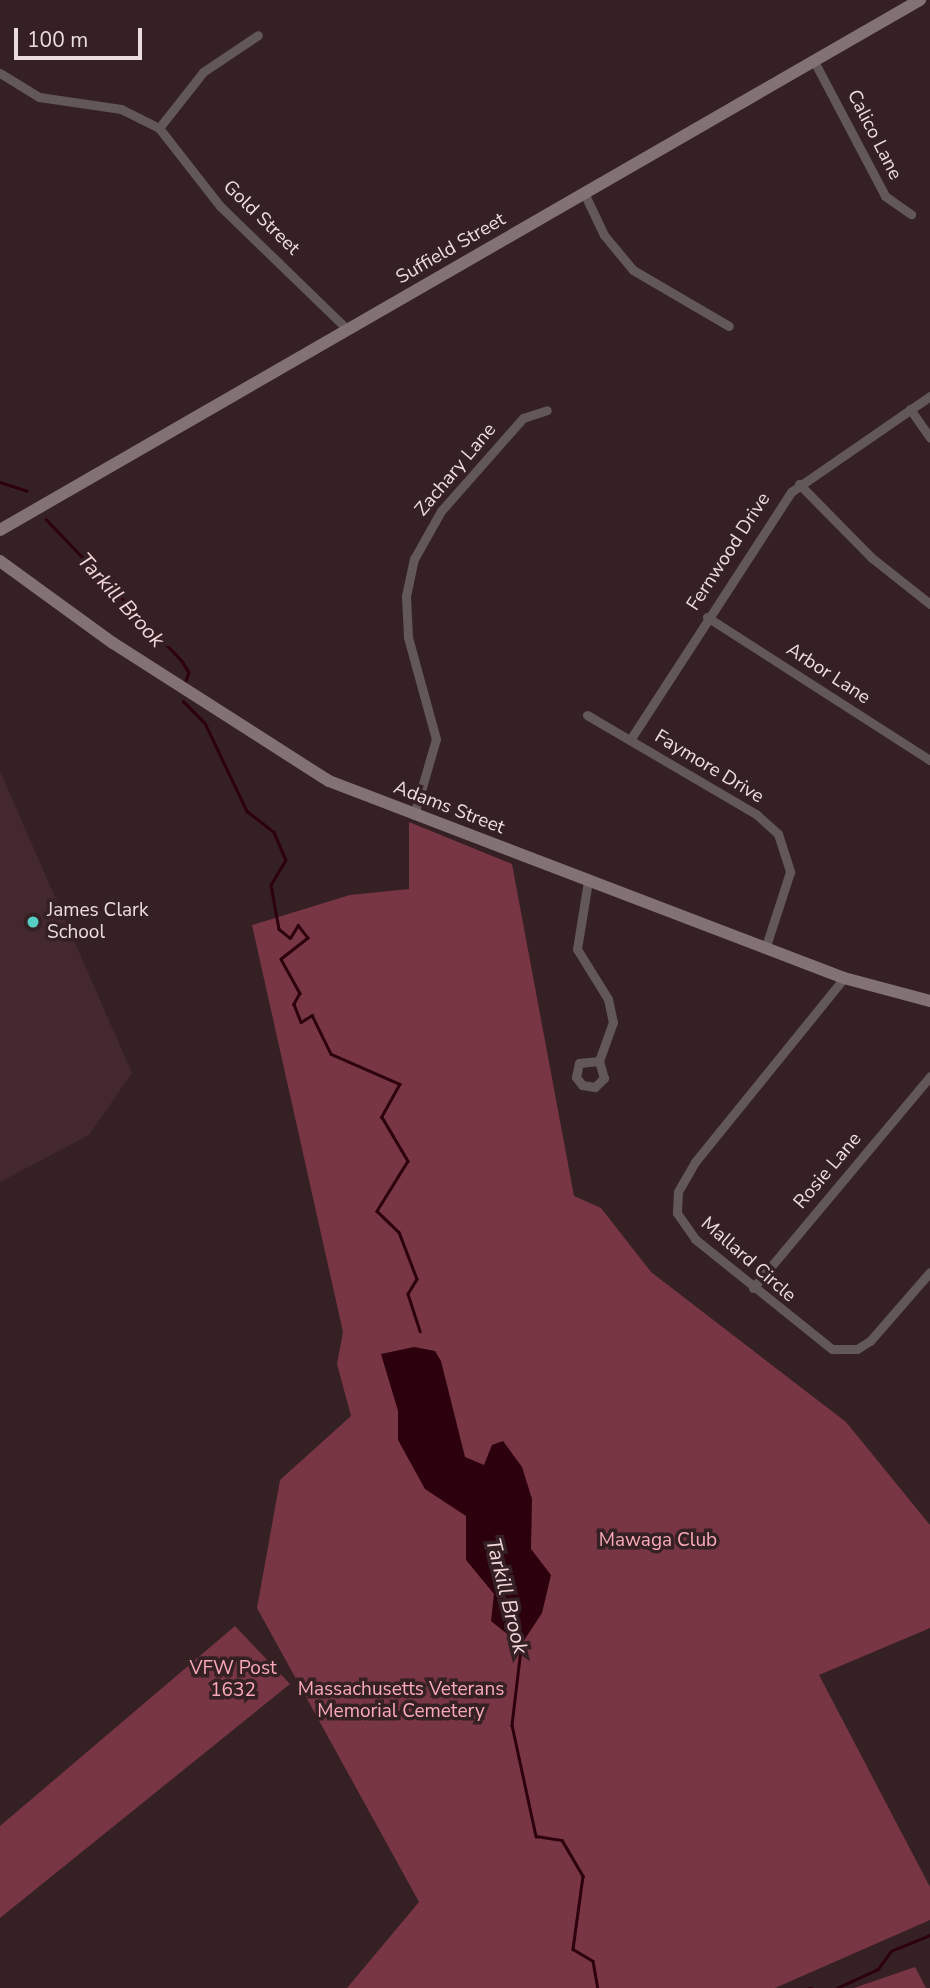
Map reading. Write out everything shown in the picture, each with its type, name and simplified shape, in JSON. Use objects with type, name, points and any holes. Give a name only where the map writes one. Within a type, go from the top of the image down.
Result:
[{"type":"main road","name":"Suffield Street","points":[[0,530],[815,63],[920,0]]},
{"type":"main road","name":"Adams Street","points":[[0,561],[29,587],[296,764],[414,815],[844,978],[930,1001]]},
{"type":"street","points":[[159,128],[203,72],[258,35]]},
{"type":"street","name":"Calico Lane","points":[[815,63],[885,196],[911,214]]},
{"type":"street","name":"Gold Street","points":[[0,73],[39,97],[121,109],[159,128],[220,206],[348,330]]},
{"type":"street","points":[[585,195],[604,235],[633,270],[729,326]]},
{"type":"street","name":"Fernwood Drive","points":[[630,740],[707,617],[799,484],[930,397]]},
{"type":"street","points":[[911,409],[930,438]]},
{"type":"street","name":"Zachary Lane","points":[[414,815],[436,748],[408,637],[406,596],[414,559],[441,511],[514,429],[527,415],[547,410]]},
{"type":"street","points":[[799,484],[872,558],[930,604]]},
{"type":"street","name":"Arbor Lane","points":[[707,617],[930,760]]},
{"type":"street","name":"Faymore Drive","points":[[587,715],[755,814],[783,841],[790,872],[765,948]]},
{"type":"street","points":[[588,881],[576,949],[613,1017],[599,1061]]},
{"type":"street","name":"Mallard Circle","points":[[844,978],[695,1162],[678,1192],[677,1213],[685,1229],[821,1344],[852,1350],[877,1335],[930,1272]]},
{"type":"street","name":"Rosie Lane","points":[[753,1288],[930,1076]]},
{"type":"shaded area","name":"James Clark School","points":[[0,771],[132,1073],[89,1135],[0,1182]]},
{"type":"green space","name":"Mawaga Club","points":[[409,822],[512,864],[574,1196],[601,1208],[651,1272],[846,1422],[930,1525],[930,1628],[819,1675],[930,1887],[930,1920],[775,1988],[347,1988],[419,1902],[257,1608],[280,1480],[351,1416],[337,1364],[343,1332],[252,925],[350,895],[409,889]]},
{"type":"green space","name":"VFW Post 1632","points":[[235,1626],[290,1684],[0,1918],[0,1826]]},
{"type":"green space","points":[[915,1967],[926,1988],[854,1988]]},
{"type":"water","points":[[414,1347],[435,1351],[441,1361],[465,1457],[484,1465],[492,1445],[503,1441],[522,1467],[532,1499],[531,1549],[551,1575],[542,1613],[521,1645],[491,1621],[494,1594],[466,1560],[466,1516],[425,1489],[398,1440],[398,1411],[381,1354]]},
{"type":"waterway","name":"Tarkill Brook","points":[[0,482],[27,491]]},
{"type":"waterway","name":"Tarkill Brook","points":[[46,519],[182,661],[189,672],[186,681]]},
{"type":"waterway","name":"Tarkill Brook","points":[[183,701],[205,723],[247,811],[274,832],[286,860],[271,885],[279,929],[290,938],[298,925],[308,938],[281,959],[300,993],[294,1004],[301,1022],[312,1015],[331,1054],[400,1084],[382,1117],[408,1161],[377,1211],[399,1232],[417,1279],[408,1294],[420,1331]]},
{"type":"waterway","name":"Tarkill Brook","points":[[522,1641],[512,1725],[536,1836],[562,1840],[583,1876],[573,1949],[593,1961],[598,1988]]},
{"type":"waterway","points":[[837,1988],[878,1969],[891,1951],[930,1935]]},
{"type":"place","name":"James Clark School","points":[[33,922]]},
{"type":"park label","name":"Massachusetts Veterans Memorial Cemetery","points":[[401,1701]]}]
